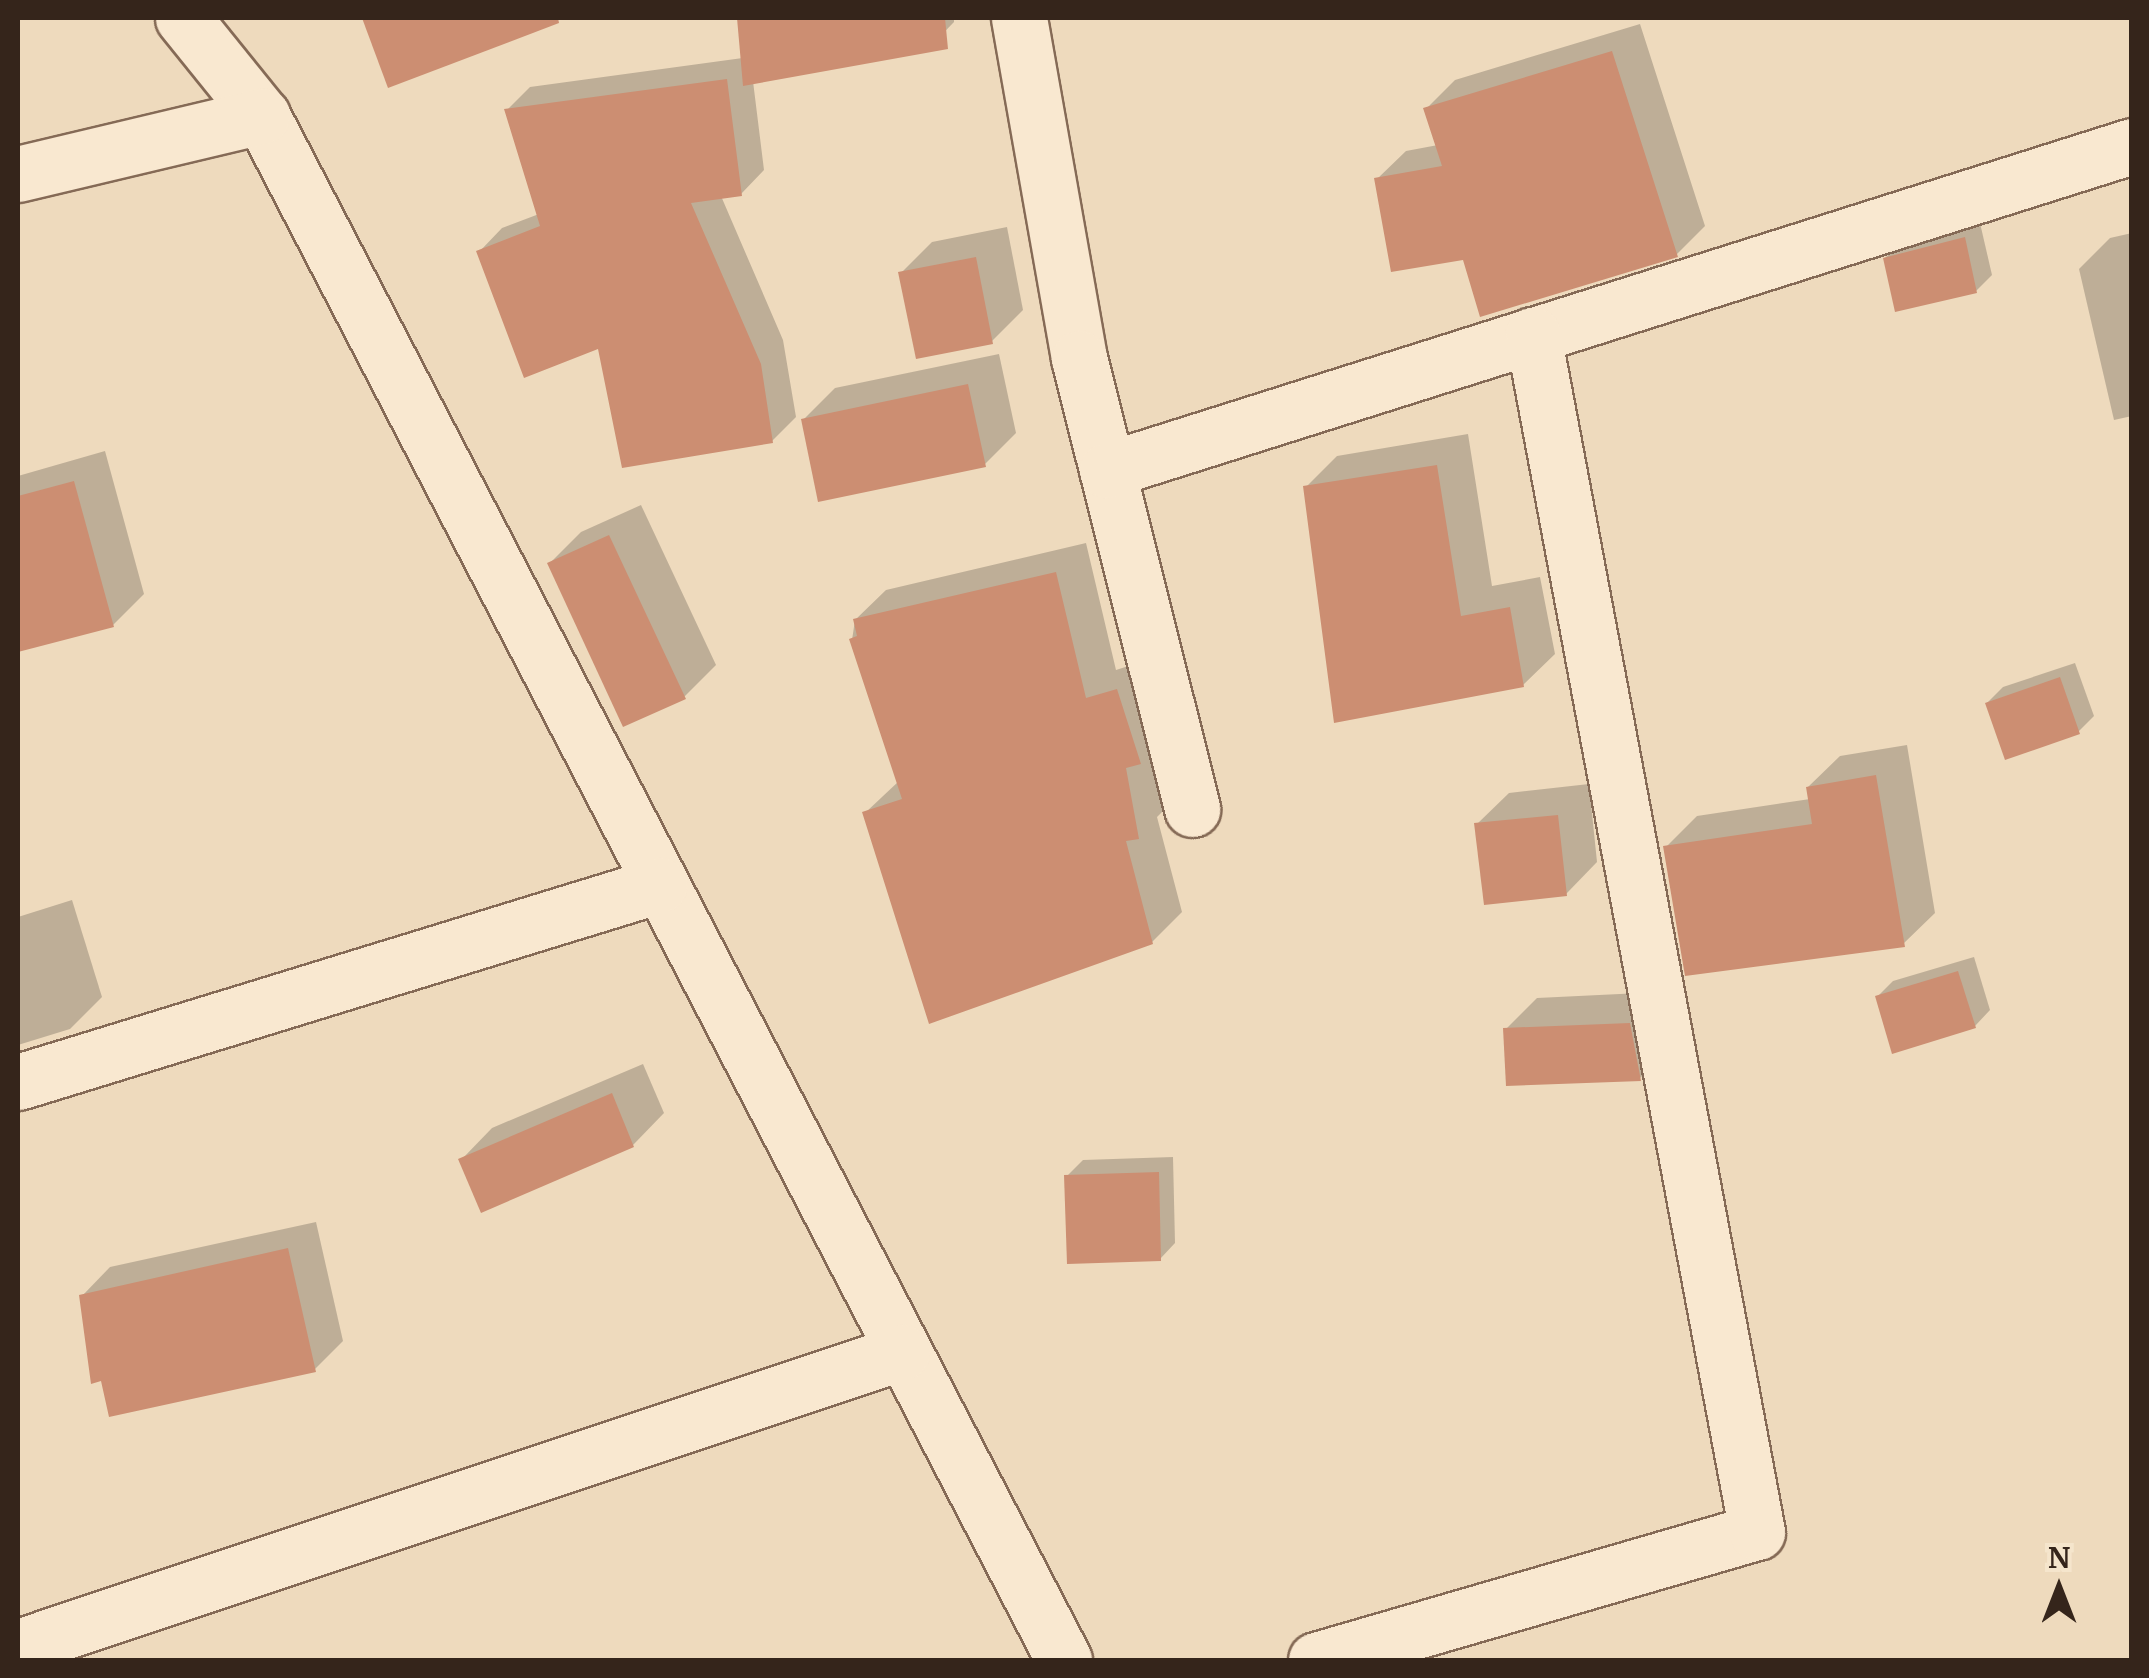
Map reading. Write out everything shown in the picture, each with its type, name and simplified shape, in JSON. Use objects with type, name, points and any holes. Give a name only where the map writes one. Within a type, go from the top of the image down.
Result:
[{"type":"street","points":[[183,18],[262,116],[1064,1660]]},
{"type":"street","points":[[1020,18],[1107,470],[1192,810]]},
{"type":"street","points":[[18,174],[262,116]]},
{"type":"street","points":[[1107,470],[2132,146]]},
{"type":"street","points":[[1316,1660],[1757,1532],[1533,335]]},
{"type":"street","points":[[18,1082],[659,884]]},
{"type":"street","points":[[18,1646],[902,1352]]},
{"type":"building","points":[[362,18],[558,18],[559,23],[388,88]]},
{"type":"building","points":[[737,18],[945,18],[948,49],[743,86]]},
{"type":"building","points":[[1612,51],[1678,257],[1480,317],[1463,260],[1391,272],[1374,178],[1442,166],[1423,108]]},
{"type":"building","points":[[727,79],[742,196],[691,203],[761,364],[773,443],[622,468],[598,349],[524,378],[476,251],[540,226],[504,109]]},
{"type":"building","points":[[1965,237],[1977,293],[1895,312],[1883,258]]},
{"type":"building","points":[[976,257],[993,344],[916,359],[898,272]]},
{"type":"building","points":[[968,384],[986,467],[818,502],[801,419]]},
{"type":"building","points":[[1437,465],[1461,616],[1510,607],[1524,687],[1334,723],[1303,486]]},
{"type":"building","points":[[74,481],[114,627],[18,652],[18,496]]},
{"type":"building","points":[[609,535],[686,699],[623,727],[547,563]]},
{"type":"building","points":[[1056,572],[1086,698],[1117,689],[1141,764],[1126,768],[1139,839],[1126,841],[1153,944],[929,1024],[862,812],[902,799],[849,639],[857,636],[853,619]]},
{"type":"building","points":[[2060,677],[2080,734],[2005,760],[1985,703]]},
{"type":"building","points":[[1876,775],[1905,947],[1685,976],[1663,846],[1812,824],[1806,787]]},
{"type":"building","points":[[1558,815],[1567,896],[1484,905],[1474,823]]},
{"type":"building","points":[[1958,971],[1976,1028],[1892,1054],[1875,996]]},
{"type":"building","points":[[1630,1023],[1641,1081],[1506,1086],[1503,1028]]},
{"type":"building","points":[[612,1093],[634,1147],[481,1213],[458,1159]]},
{"type":"building","points":[[1159,1172],[1161,1261],[1067,1264],[1064,1175]]},
{"type":"building","points":[[288,1248],[316,1372],[109,1417],[101,1381],[91,1384],[79,1295]]}]
